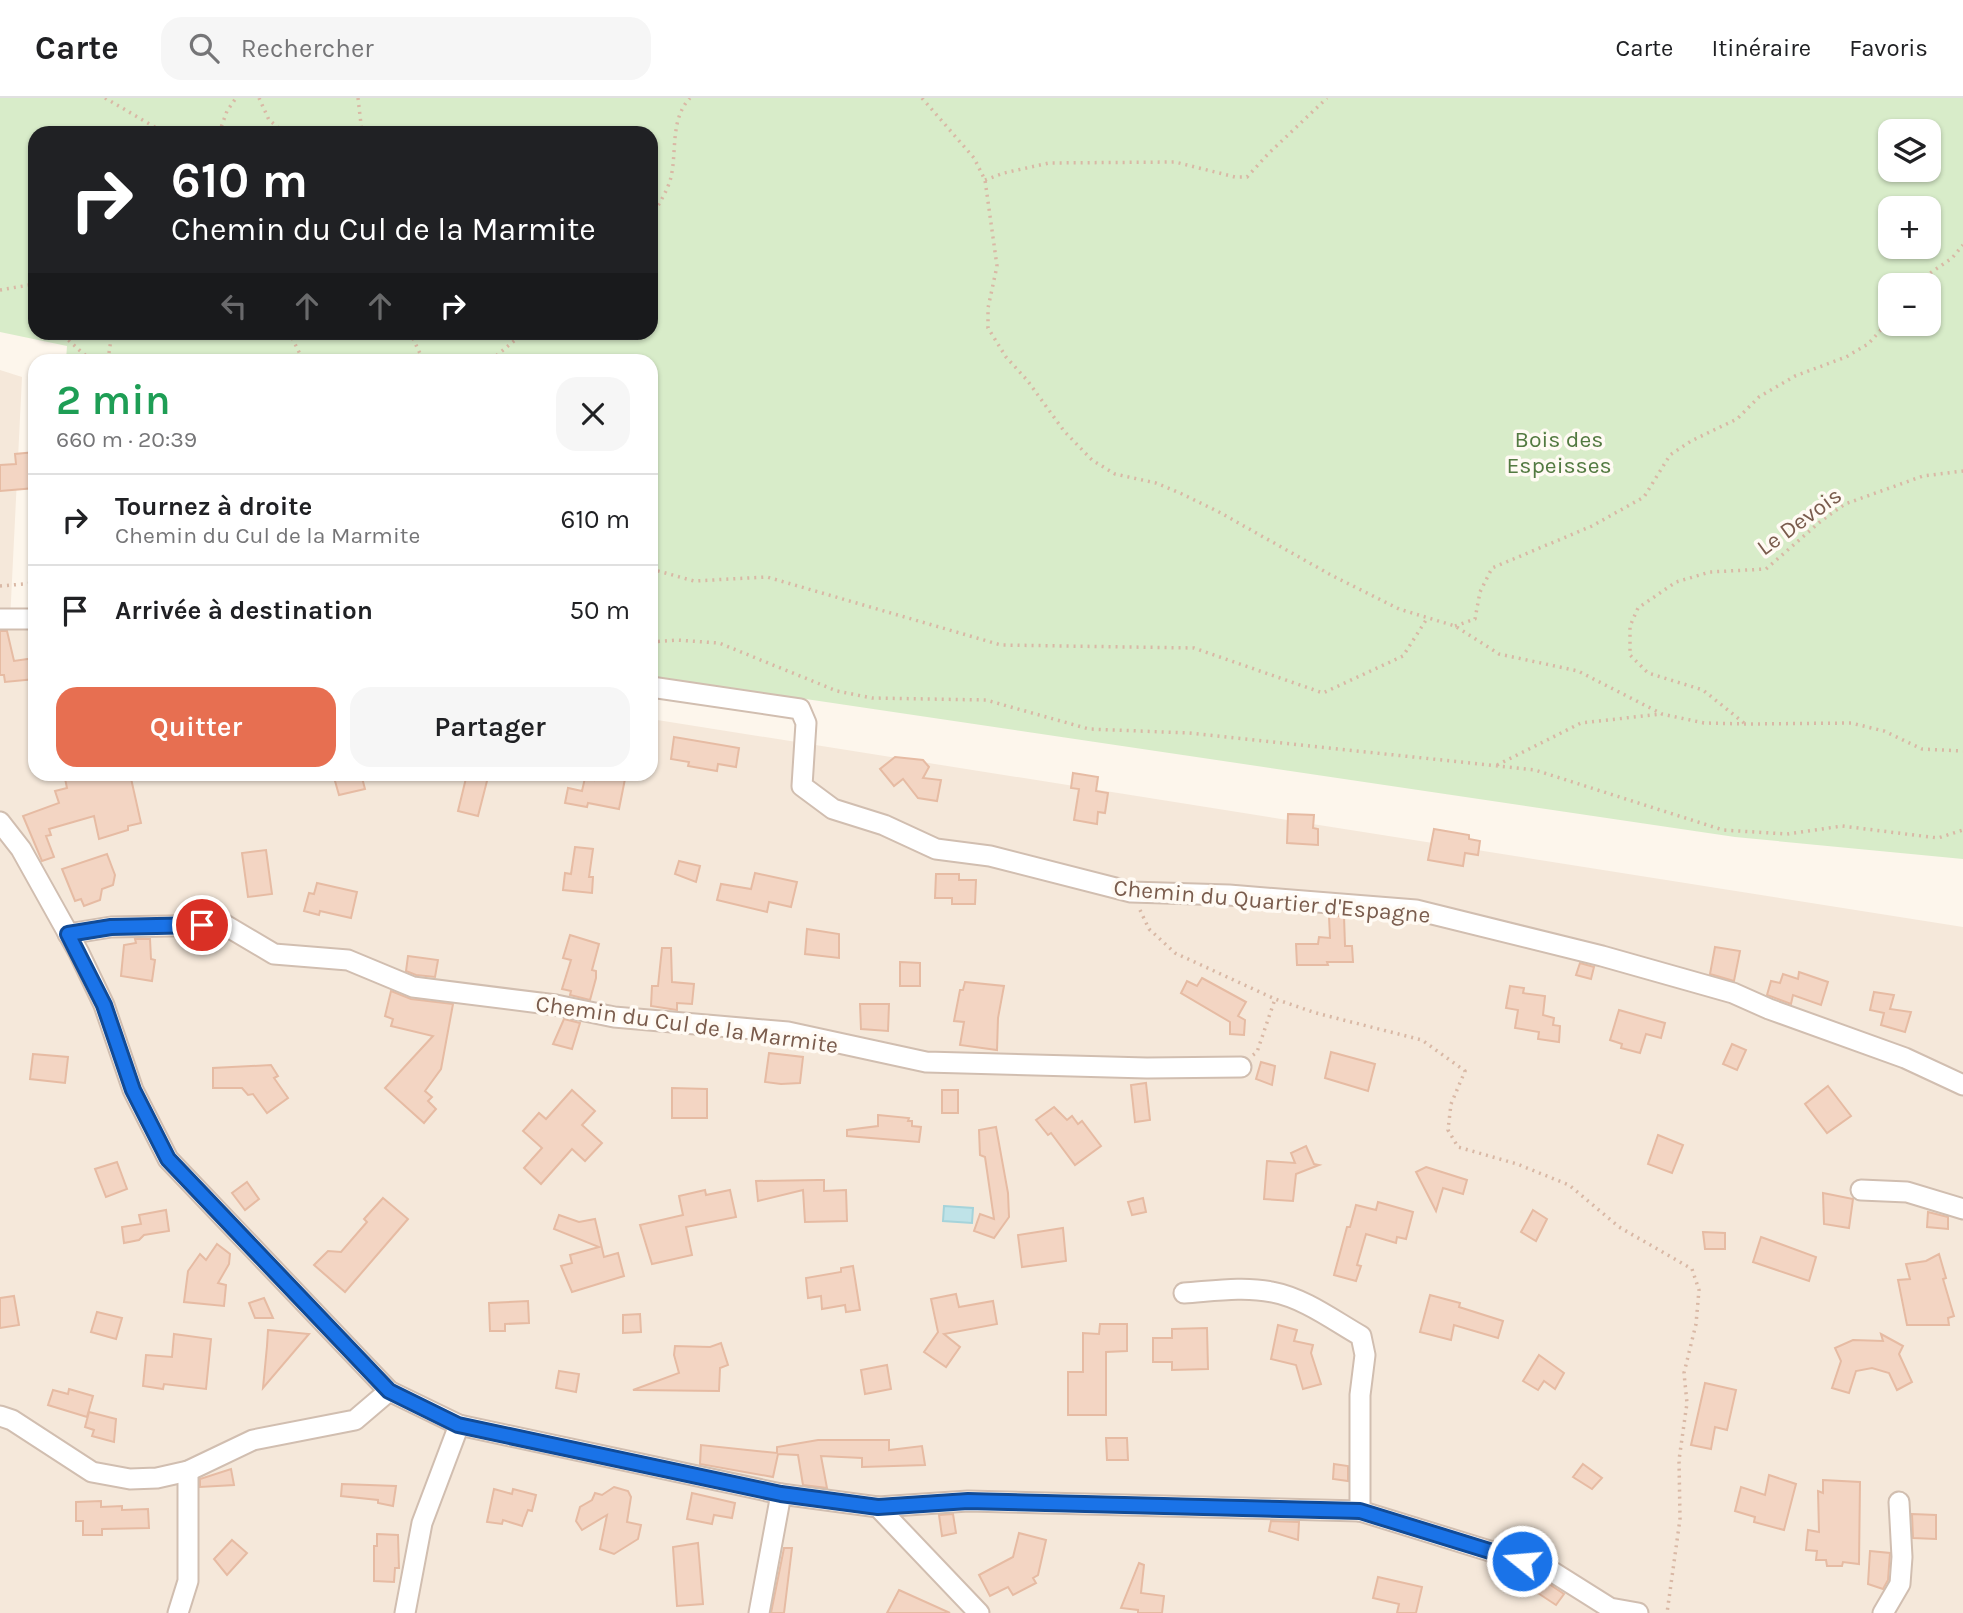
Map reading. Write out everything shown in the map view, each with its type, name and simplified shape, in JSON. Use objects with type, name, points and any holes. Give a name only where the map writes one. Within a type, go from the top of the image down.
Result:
[{"type":"street","points":[[0,619],[28,620]]},
{"type":"street","name":"Chemin du Quartier d'Espagne","points":[[658,688],[800,709],[806,723],[802,786],[833,809],[884,825],[936,849],[990,856],[1131,892],[1229,895],[1416,910],[1602,956],[1733,993],[1769,1009],[1905,1058],[1963,1085]]},
{"type":"street","points":[[2,828],[21,849],[104,1005],[133,1090],[168,1159],[389,1391],[458,1425],[781,1494],[878,1507],[968,1501],[1360,1511],[1548,1569],[1610,1608],[1638,1613]]},
{"type":"street","name":"Chemin du Cul de la Marmite","points":[[68,934],[111,927],[225,925],[274,954],[348,960],[413,987],[556,1005],[614,1017],[788,1032],[926,1062],[1147,1068],[1241,1067]]},
{"type":"street","points":[[1861,1190],[1907,1192],[1963,1209]]},
{"type":"street","points":[[1185,1293],[1247,1289],[1274,1292],[1299,1301],[1361,1336],[1365,1355],[1360,1395],[1360,1511]]},
{"type":"street","points":[[0,1416],[12,1420],[92,1472],[130,1479],[157,1478],[188,1471],[253,1440],[355,1420],[389,1391]]},
{"type":"street","points":[[405,1613],[422,1523],[458,1425]]},
{"type":"street","points":[[178,1613],[188,1581],[188,1471]]},
{"type":"street","points":[[759,1613],[781,1494]]},
{"type":"street","points":[[1883,1613],[1900,1584],[1902,1557],[1899,1502]]},
{"type":"street","points":[[878,1507],[979,1613]]},
{"type":"path","points":[[105,98],[153,126]]},
{"type":"path","points":[[222,126],[236,98]]},
{"type":"path","points":[[259,98],[269,120],[276,126]]},
{"type":"path","points":[[358,98],[361,126]]},
{"type":"path","points":[[658,203],[671,178],[673,141],[683,106],[690,98]]},
{"type":"path","points":[[922,98],[974,158],[985,180],[997,267],[988,308],[988,328],[1064,432],[1092,460],[1115,474],[1156,483],[1182,494],[1331,575],[1399,609],[1455,626],[1499,654],[1578,671],[1662,714],[1704,723],[1851,723],[1884,731],[1922,749],[1963,751]]},
{"type":"path","points":[[985,180],[1049,163],[1175,162],[1235,177],[1247,177],[1327,98]]},
{"type":"path","points":[[1930,273],[1952,258],[1963,245]]},
{"type":"path","points":[[0,290],[28,285]]},
{"type":"path","points":[[1455,626],[1475,619],[1480,592],[1492,568],[1592,526],[1644,497],[1670,456],[1691,441],[1737,419],[1759,397],[1795,376],[1846,358],[1868,344],[1878,333]]},
{"type":"path","points":[[70,340],[83,354]]},
{"type":"path","points":[[498,354],[515,340]]},
{"type":"path","name":"Le Devois","points":[[1748,724],[1737,719],[1703,690],[1648,673],[1630,655],[1630,626],[1638,608],[1676,582],[1710,572],[1766,569],[1821,521],[1845,504],[1923,476],[1963,471]]},
{"type":"path","points":[[658,571],[694,581],[767,577],[1001,645],[1194,648],[1323,693],[1403,656],[1428,617]]},
{"type":"path","points":[[0,586],[28,584]]},
{"type":"path","points":[[658,642],[719,643],[837,691],[872,698],[985,700],[1088,729],[1189,733],[1535,770],[1723,830],[1787,834],[1842,827],[1938,838],[1963,830]]},
{"type":"path","points":[[1495,766],[1581,723],[1662,714]]},
{"type":"path","points":[[1131,892],[1149,929],[1175,953],[1275,999],[1316,1013],[1422,1040],[1465,1071],[1451,1104],[1448,1130],[1458,1147],[1517,1164],[1569,1185],[1619,1227],[1692,1269],[1699,1290],[1696,1324],[1684,1373],[1687,1403],[1679,1460],[1680,1519],[1667,1613]]},
{"type":"path","points":[[1241,1067],[1257,1052],[1275,999]]},
{"type":"shaded area","points":[[0,370],[22,377],[10,621],[28,624],[28,781],[658,781],[658,720],[1963,927],[1963,1613],[0,1613]]},
{"type":"green space","name":"Bois des Espeisses","points":[[0,98],[1963,98],[1963,859],[1735,837],[658,677],[658,354],[66,354],[67,346],[38,340],[658,340],[658,126],[28,126],[28,338],[0,332]]},
{"type":"water","points":[[944,1206],[973,1208],[972,1223],[943,1221]]},
{"type":"building","points":[[28,453],[28,489],[0,491],[0,465],[16,464],[15,454]]},
{"type":"building","points":[[0,631],[7,631],[14,661],[28,659],[28,680],[5,682],[4,675],[0,675]]},
{"type":"building","points":[[674,737],[739,748],[736,767],[718,764],[717,771],[688,766],[689,762],[671,759]]},
{"type":"building","points":[[895,757],[923,760],[929,767],[923,778],[941,780],[937,801],[918,798],[903,779],[894,786],[880,769]]},
{"type":"building","points":[[1073,773],[1098,777],[1096,791],[1108,793],[1105,813],[1098,812],[1097,824],[1074,820],[1079,789],[1071,788]]},
{"type":"building","points":[[66,781],[132,781],[141,823],[99,839],[94,816],[49,829],[51,835],[46,836],[54,857],[42,861],[23,816],[59,803],[55,791],[67,788]]},
{"type":"building","points":[[335,781],[363,781],[365,789],[339,795]]},
{"type":"building","points":[[465,781],[487,781],[478,816],[458,811]]},
{"type":"building","points":[[584,781],[625,781],[619,809],[588,803],[587,807],[565,803],[568,788],[582,791]]},
{"type":"building","points":[[1288,814],[1314,815],[1313,828],[1318,829],[1318,845],[1287,843]]},
{"type":"building","points":[[1434,829],[1469,835],[1469,839],[1480,841],[1478,855],[1465,853],[1463,866],[1428,860]]},
{"type":"building","points":[[575,847],[593,849],[589,877],[593,877],[592,893],[563,890],[565,873],[571,874]]},
{"type":"building","points":[[266,850],[272,894],[248,897],[242,853]]},
{"type":"building","points":[[107,854],[115,875],[113,885],[102,889],[100,900],[84,906],[81,899],[75,901],[62,869]]},
{"type":"building","points":[[679,861],[700,866],[696,882],[675,874]]},
{"type":"building","points":[[755,873],[797,882],[791,907],[769,902],[767,912],[717,900],[721,884],[751,889]]},
{"type":"building","points":[[936,874],[959,874],[959,880],[976,880],[975,904],[952,904],[952,898],[935,898]]},
{"type":"building","points":[[317,883],[357,892],[351,918],[320,911],[319,915],[304,911],[309,893],[314,894]]},
{"type":"building","points":[[1329,916],[1344,916],[1345,946],[1352,946],[1353,962],[1297,965],[1296,944],[1318,944],[1319,937],[1330,938]]},
{"type":"building","points":[[807,929],[839,934],[839,958],[805,954]]},
{"type":"building","points":[[570,935],[599,944],[592,970],[596,971],[596,978],[590,1000],[570,995],[571,991],[562,989],[571,960],[563,958]]},
{"type":"building","points":[[135,939],[150,939],[151,959],[155,960],[152,981],[121,976],[124,945],[136,943]]},
{"type":"building","points":[[1715,947],[1740,951],[1734,981],[1710,974]]},
{"type":"building","points":[[662,948],[671,948],[672,982],[694,984],[692,1004],[677,1003],[677,1010],[651,1006],[652,986],[658,986]]},
{"type":"building","points":[[408,956],[438,960],[435,977],[406,971]]},
{"type":"building","points":[[900,962],[920,963],[920,986],[900,986]]},
{"type":"building","points":[[1580,963],[1594,967],[1591,979],[1576,975]]},
{"type":"building","points":[[1799,972],[1828,982],[1821,1005],[1793,995],[1791,1004],[1767,995],[1771,981],[1780,983],[1783,974],[1798,979]]},
{"type":"building","points":[[1202,978],[1246,1002],[1238,1016],[1245,1020],[1244,1035],[1230,1034],[1230,1022],[1181,993],[1187,981],[1197,986]]},
{"type":"building","points":[[965,982],[1004,986],[998,1018],[997,1050],[960,1045],[964,1022],[954,1021],[960,990],[963,990]]},
{"type":"building","points":[[1510,986],[1524,988],[1523,993],[1545,996],[1543,1015],[1554,1018],[1553,1025],[1560,1026],[1559,1042],[1538,1039],[1539,1032],[1515,1028],[1518,1010],[1506,1008]]},
{"type":"building","points":[[391,991],[411,999],[453,1004],[441,1069],[425,1091],[432,1097],[428,1101],[436,1109],[424,1123],[385,1088],[433,1036],[391,1026],[393,1019],[385,1016]]},
{"type":"building","points":[[1874,992],[1894,995],[1890,1009],[1911,1012],[1905,1032],[1881,1025],[1884,1013],[1870,1010]]},
{"type":"building","points":[[860,1004],[889,1004],[888,1031],[861,1029]]},
{"type":"building","points":[[1619,1010],[1665,1023],[1661,1038],[1646,1034],[1640,1053],[1621,1048],[1622,1044],[1610,1040]]},
{"type":"building","points":[[564,1019],[580,1023],[572,1049],[553,1044]]},
{"type":"building","points":[[1732,1044],[1746,1050],[1737,1070],[1723,1064]]},
{"type":"building","points":[[1331,1052],[1375,1064],[1368,1091],[1325,1078]]},
{"type":"building","points":[[769,1053],[803,1057],[800,1083],[765,1082]]},
{"type":"building","points":[[33,1054],[68,1057],[65,1083],[30,1079]]},
{"type":"building","points":[[1261,1062],[1275,1066],[1272,1085],[1256,1079]]},
{"type":"building","points":[[271,1065],[278,1076],[274,1078],[288,1098],[267,1113],[253,1094],[248,1095],[242,1088],[213,1088],[213,1068]]},
{"type":"building","points":[[1146,1083],[1150,1120],[1135,1122],[1131,1085]]},
{"type":"building","points":[[1828,1086],[1851,1116],[1827,1133],[1805,1104]]},
{"type":"building","points":[[672,1088],[707,1089],[707,1118],[672,1118]]},
{"type":"building","points":[[572,1090],[595,1111],[582,1125],[602,1143],[585,1161],[572,1149],[541,1184],[524,1168],[542,1148],[523,1131],[539,1113],[546,1119]]},
{"type":"building","points":[[942,1090],[958,1090],[958,1113],[942,1113]]},
{"type":"building","points":[[1054,1107],[1067,1120],[1072,1116],[1078,1124],[1082,1121],[1101,1146],[1075,1165],[1051,1133],[1048,1135],[1036,1120]]},
{"type":"building","points":[[878,1115],[909,1118],[912,1126],[921,1127],[919,1142],[847,1136],[847,1130],[878,1126]]},
{"type":"building","points":[[996,1127],[1008,1193],[1009,1217],[994,1238],[974,1231],[980,1214],[994,1219],[985,1157],[980,1155],[979,1130]]},
{"type":"building","points":[[1658,1135],[1683,1145],[1672,1173],[1648,1164]]},
{"type":"building","points":[[1306,1146],[1314,1164],[1319,1165],[1296,1174],[1293,1201],[1264,1199],[1267,1161],[1295,1163],[1291,1153]]},
{"type":"building","points":[[117,1162],[127,1189],[106,1197],[95,1169]]},
{"type":"building","points":[[1426,1167],[1467,1180],[1463,1194],[1443,1188],[1436,1211],[1416,1172]]},
{"type":"building","points":[[824,1180],[824,1191],[846,1190],[847,1221],[805,1222],[803,1190],[758,1201],[756,1181]]},
{"type":"building","points":[[247,1182],[259,1199],[245,1210],[232,1193]]},
{"type":"building","points":[[705,1190],[706,1195],[730,1190],[736,1217],[686,1227],[692,1255],[652,1264],[640,1225],[683,1215],[679,1196]]},
{"type":"building","points":[[1823,1193],[1853,1199],[1849,1228],[1824,1224]]},
{"type":"building","points":[[383,1198],[408,1219],[345,1292],[314,1265],[328,1251],[341,1252],[367,1222],[364,1219]]},
{"type":"building","points":[[1143,1198],[1146,1212],[1132,1215],[1128,1202]]},
{"type":"building","points":[[1378,1202],[1413,1212],[1406,1239],[1397,1237],[1396,1243],[1366,1234],[1357,1265],[1361,1266],[1356,1281],[1334,1275],[1356,1205],[1376,1210]]},
{"type":"building","points":[[166,1210],[169,1231],[144,1235],[139,1240],[124,1243],[122,1227],[141,1224],[139,1215]]},
{"type":"building","points":[[1533,1210],[1547,1219],[1536,1241],[1521,1232]]},
{"type":"building","points":[[1928,1212],[1948,1217],[1948,1229],[1927,1227]]},
{"type":"building","points":[[559,1215],[579,1222],[595,1219],[604,1257],[618,1253],[624,1276],[572,1292],[561,1266],[572,1263],[570,1255],[599,1247],[554,1229]]},
{"type":"building","points":[[1063,1228],[1066,1261],[1022,1267],[1018,1235]]},
{"type":"building","points":[[1703,1232],[1725,1233],[1725,1249],[1705,1249]]},
{"type":"building","points":[[1761,1237],[1816,1257],[1809,1281],[1753,1262]]},
{"type":"building","points":[[217,1244],[230,1254],[229,1264],[218,1283],[226,1285],[224,1306],[184,1302],[188,1271],[200,1254],[206,1260]]},
{"type":"building","points":[[1939,1254],[1954,1316],[1948,1318],[1949,1325],[1907,1325],[1898,1280],[1910,1279],[1906,1264],[1926,1261]]},
{"type":"building","points":[[853,1266],[860,1310],[846,1312],[845,1305],[822,1309],[821,1296],[808,1298],[806,1278],[841,1272],[841,1268]]},
{"type":"building","points":[[956,1294],[959,1307],[993,1301],[997,1324],[944,1334],[960,1347],[946,1367],[924,1352],[938,1332],[931,1299]]},
{"type":"building","points":[[1430,1295],[1460,1303],[1459,1307],[1503,1321],[1498,1338],[1454,1325],[1451,1340],[1420,1332]]},
{"type":"building","points":[[14,1296],[19,1325],[0,1328],[0,1298]]},
{"type":"building","points":[[264,1298],[273,1318],[255,1318],[249,1303]]},
{"type":"building","points":[[528,1301],[529,1323],[505,1324],[505,1331],[490,1331],[489,1303]]},
{"type":"building","points":[[97,1312],[122,1318],[116,1339],[91,1332]]},
{"type":"building","points":[[640,1314],[641,1332],[623,1333],[623,1315]]},
{"type":"building","points":[[1100,1324],[1127,1324],[1127,1351],[1106,1352],[1106,1415],[1068,1415],[1068,1372],[1083,1372],[1083,1333],[1099,1334]]},
{"type":"building","points":[[1278,1325],[1297,1330],[1294,1341],[1313,1345],[1311,1353],[1321,1384],[1303,1389],[1296,1365],[1271,1359]]},
{"type":"building","points":[[1207,1328],[1208,1369],[1172,1370],[1172,1362],[1153,1362],[1153,1338],[1172,1338],[1172,1329]]},
{"type":"building","points":[[268,1330],[309,1334],[263,1388],[267,1346]]},
{"type":"building","points":[[174,1334],[211,1339],[206,1389],[164,1384],[163,1389],[143,1386],[146,1355],[172,1357]]},
{"type":"building","points":[[1881,1334],[1903,1346],[1899,1354],[1912,1382],[1897,1390],[1889,1373],[1872,1368],[1856,1371],[1849,1393],[1832,1388],[1841,1361],[1835,1348],[1853,1340],[1883,1341]]},
{"type":"building","points":[[721,1343],[728,1365],[720,1368],[719,1391],[633,1390],[679,1373],[674,1355],[675,1346],[710,1347]]},
{"type":"building","points":[[1539,1355],[1564,1373],[1555,1389],[1544,1381],[1538,1390],[1523,1381]]},
{"type":"building","points":[[887,1365],[891,1389],[865,1394],[861,1370]]},
{"type":"building","points":[[559,1371],[579,1374],[576,1392],[556,1388]]},
{"type":"building","points":[[1705,1383],[1736,1390],[1727,1430],[1715,1427],[1711,1449],[1691,1445]]},
{"type":"building","points":[[69,1389],[93,1396],[87,1417],[48,1405],[53,1390],[68,1394]]},
{"type":"building","points":[[89,1412],[116,1419],[114,1442],[92,1436],[94,1430],[85,1427]]},
{"type":"building","points":[[1106,1438],[1127,1438],[1128,1460],[1107,1460]]},
{"type":"building","points":[[818,1440],[889,1440],[889,1450],[922,1446],[925,1465],[862,1467],[862,1458],[821,1456],[827,1488],[803,1485],[798,1455],[778,1454],[773,1477],[700,1464],[701,1445],[777,1453],[777,1447]]},
{"type":"building","points":[[1334,1464],[1348,1466],[1348,1481],[1333,1479]]},
{"type":"building","points":[[1583,1464],[1602,1478],[1592,1489],[1573,1477]]},
{"type":"building","points":[[231,1469],[234,1485],[200,1487],[200,1479]]},
{"type":"building","points":[[1769,1475],[1796,1484],[1784,1530],[1754,1522],[1755,1517],[1735,1511],[1741,1487],[1765,1495]]},
{"type":"building","points":[[1823,1480],[1860,1482],[1859,1564],[1843,1562],[1842,1566],[1827,1566],[1826,1560],[1816,1560],[1817,1551],[1806,1550],[1808,1530],[1819,1532],[1818,1491],[1823,1493]]},
{"type":"building","points":[[342,1484],[396,1486],[393,1506],[378,1503],[378,1500],[341,1496]]},
{"type":"building","points":[[614,1487],[628,1491],[631,1497],[627,1522],[641,1525],[638,1539],[614,1554],[600,1549],[607,1515],[582,1530],[576,1521],[580,1507],[592,1500],[595,1493],[602,1495]]},
{"type":"building","points":[[494,1489],[512,1494],[513,1489],[536,1495],[532,1511],[528,1510],[522,1526],[503,1520],[502,1524],[487,1522]]},
{"type":"building","points":[[692,1493],[735,1503],[732,1518],[714,1515],[712,1524],[687,1519]]},
{"type":"building","points":[[101,1501],[101,1507],[122,1506],[122,1510],[148,1509],[149,1528],[102,1529],[102,1535],[83,1535],[83,1521],[76,1521],[76,1502]]},
{"type":"building","points":[[953,1514],[956,1533],[942,1536],[939,1515]]},
{"type":"building","points":[[1912,1514],[1936,1515],[1936,1539],[1913,1538]]},
{"type":"building","points":[[1271,1521],[1299,1522],[1298,1540],[1269,1531]]},
{"type":"building","points":[[1019,1533],[1046,1540],[1038,1575],[1033,1578],[1036,1583],[1013,1595],[1008,1587],[990,1596],[979,1575],[1013,1557]]},
{"type":"building","points":[[377,1534],[398,1535],[399,1568],[395,1568],[394,1582],[374,1581],[374,1546],[377,1546]]},
{"type":"building","points":[[232,1540],[247,1553],[227,1575],[214,1559]]},
{"type":"building","points":[[698,1543],[703,1604],[677,1606],[673,1547]]},
{"type":"building","points":[[784,1548],[792,1548],[784,1613],[771,1613]]},
{"type":"building","points":[[1870,1551],[1890,1553],[1888,1580],[1883,1589],[1868,1584]]},
{"type":"building","points":[[1139,1563],[1144,1565],[1141,1593],[1164,1596],[1162,1613],[1138,1613],[1138,1610],[1121,1608]]},
{"type":"building","points":[[1518,1573],[1543,1580],[1564,1594],[1556,1605],[1515,1578]]},
{"type":"building","points":[[1378,1577],[1422,1587],[1416,1613],[1397,1613],[1399,1604],[1373,1598]]},
{"type":"building","points":[[899,1590],[950,1613],[887,1613]]},
{"type":"route","points":[[202,925],[111,927],[68,934],[104,1005],[133,1090],[168,1159],[389,1391],[458,1425],[781,1494],[878,1507],[968,1501],[1360,1511],[1522,1561]]}]
